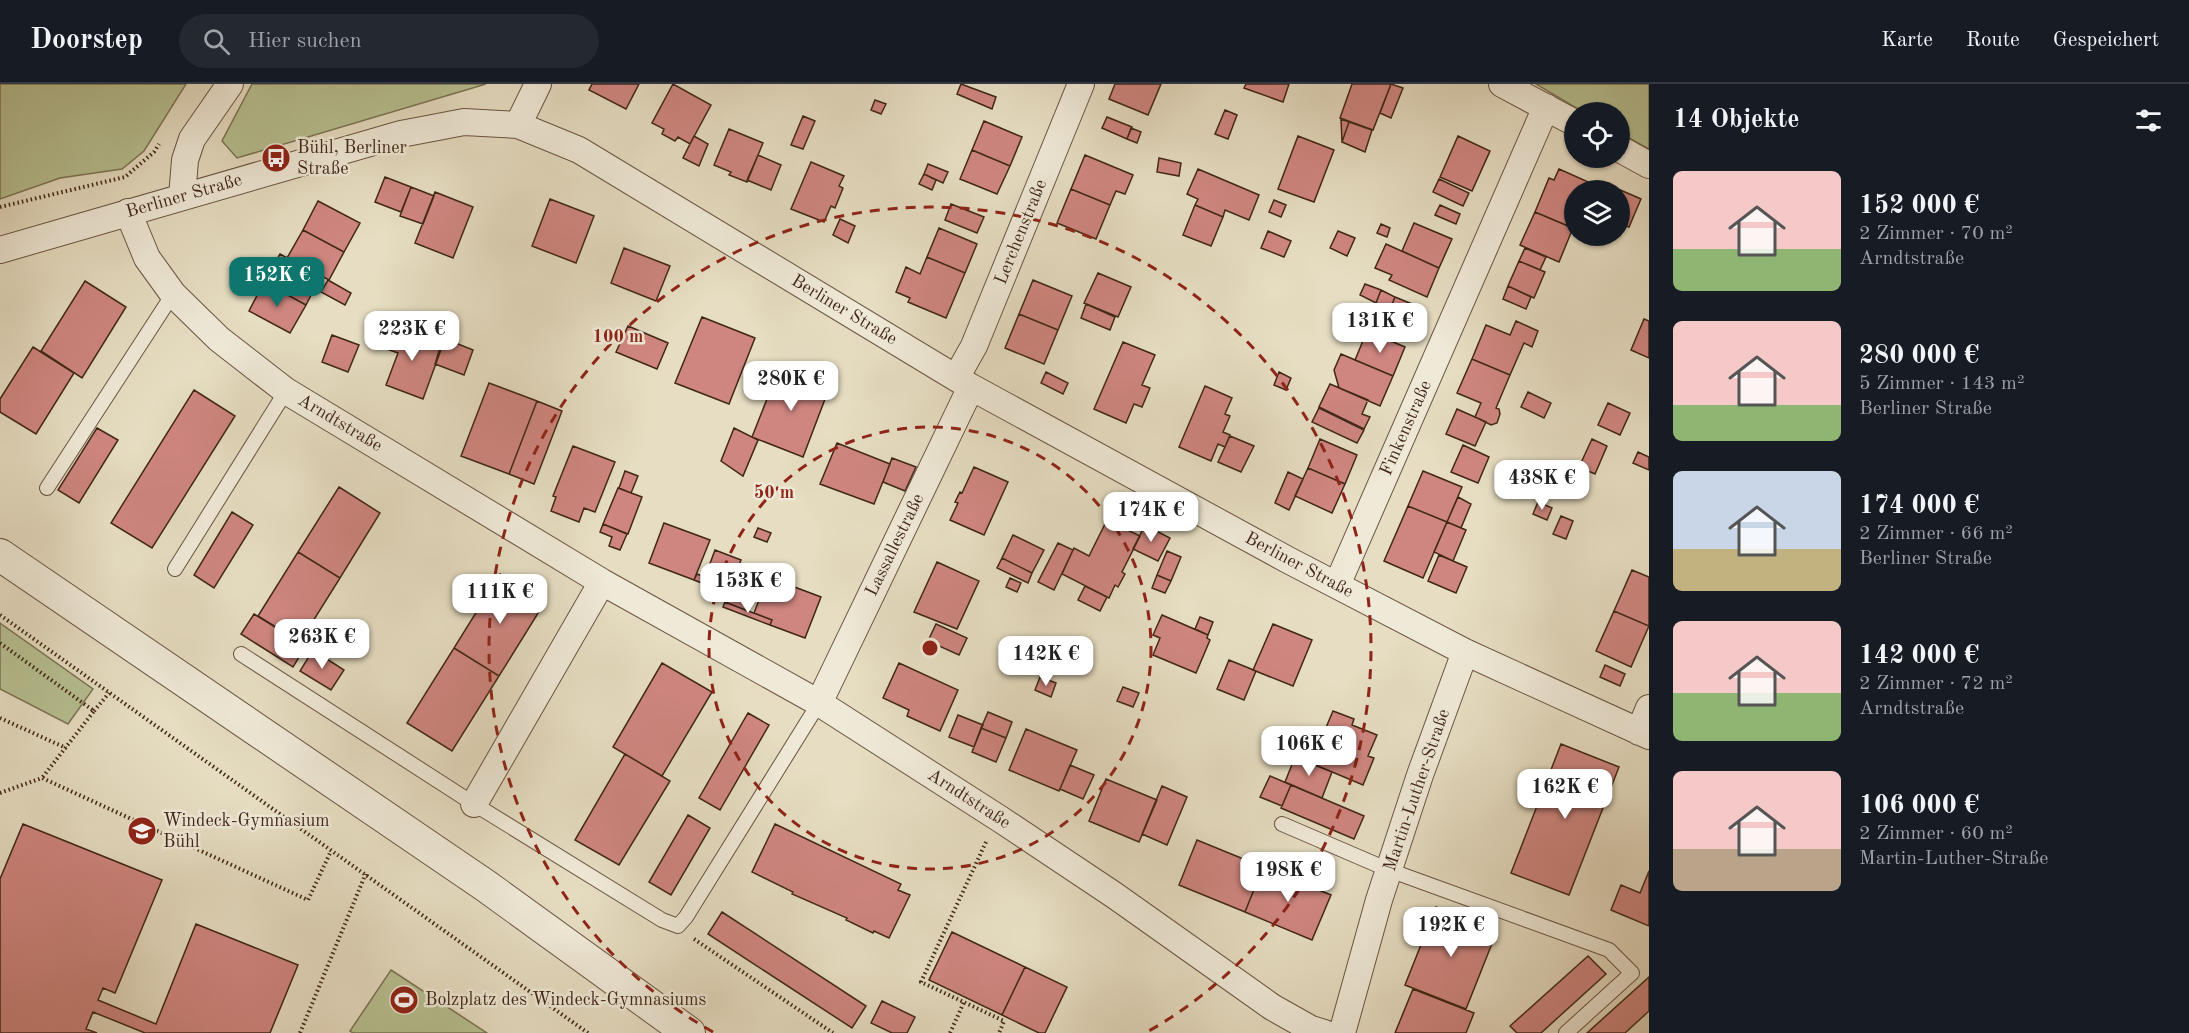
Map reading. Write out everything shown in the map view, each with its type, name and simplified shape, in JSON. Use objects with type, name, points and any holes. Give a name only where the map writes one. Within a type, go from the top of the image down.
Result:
[{"type":"street","points":[[182,197],[185,160],[192,139],[230,84]]},
{"type":"street","points":[[518,125],[538,84]]},
{"type":"street","name":"Lerchenstraße","points":[[963,383],[974,345],[1081,84]]},
{"type":"street","points":[[1502,84],[1564,117]]},
{"type":"street","name":"Finkenstraße","points":[[1337,585],[1546,107]]},
{"type":"street","name":"Berliner Straße","points":[[0,250],[401,134],[464,122],[518,125],[579,150],[963,383],[1465,652],[1644,734]]},
{"type":"street","points":[[1630,155],[1649,165]]},
{"type":"street","name":"Arndtstraße","points":[[128,212],[147,258],[173,294],[219,339],[286,391],[602,582],[819,703],[1114,895],[1272,1007],[1311,1029],[1324,1033]]},
{"type":"street","name":"Lassallestraße","points":[[819,703],[963,383]]},
{"type":"street","points":[[0,555],[486,886],[689,1033]]},
{"type":"street","points":[[474,804],[602,582]]},
{"type":"street","name":"Martin-Luther-Straße","points":[[1342,1033],[1389,870],[1465,652]]},
{"type":"street","points":[[1644,734],[1649,708]]},
{"type":"lane","points":[[47,488],[173,294]]},
{"type":"lane","points":[[175,569],[286,391]]},
{"type":"lane","points":[[241,654],[474,804],[663,920],[678,926],[686,917],[819,703]]},
{"type":"lane","points":[[1282,824],[1389,870],[1609,950],[1632,973],[1566,1033]]},
{"type":"path","points":[[0,207],[125,177],[154,152],[160,143]]},
{"type":"path","points":[[0,615],[588,1033]]},
{"type":"path","points":[[0,643],[94,711]]},
{"type":"path","points":[[0,793],[42,778],[109,693]]},
{"type":"path","points":[[0,718],[66,748]]},
{"type":"path","points":[[42,778],[308,900],[331,851]]},
{"type":"path","points":[[999,1033],[1004,1021],[921,982],[986,841],[1000,819]]},
{"type":"path","points":[[300,1033],[366,873]]},
{"type":"path","points":[[678,926],[833,1033]]},
{"type":"path","points":[[950,1033],[964,1002]]},
{"type":"green space","points":[[0,84],[186,84],[144,151],[122,169],[60,178],[0,199]]},
{"type":"green space","points":[[252,84],[486,84],[237,158],[222,141]]},
{"type":"green space","points":[[1536,84],[1649,84],[1649,149],[1630,139],[1630,102],[1566,102]]},
{"type":"green space","points":[[0,623],[93,689],[68,724],[0,689]]},
{"type":"green space","name":"Bolzplatz des Windeck-Gymnasiums","points":[[391,970],[487,1033],[353,1033],[350,1031]]},
{"type":"building","points":[[592,84],[639,84],[626,109],[589,90]]},
{"type":"building","points":[[673,84],[711,105],[690,144],[678,137],[675,141],[662,134],[664,129],[652,123]]},
{"type":"building","points":[[961,84],[996,97],[992,109],[957,94]]},
{"type":"building","points":[[1115,84],[1161,84],[1148,115],[1109,99]]},
{"type":"building","points":[[1246,84],[1289,84],[1283,102],[1244,88]]},
{"type":"building","points":[[1352,84],[1391,84],[1373,130],[1340,118]]},
{"type":"building","points":[[1391,84],[1403,88],[1391,118],[1380,113]]},
{"type":"building","points":[[875,100],[886,104],[881,114],[871,110]]},
{"type":"building","points":[[1225,110],[1237,115],[1228,139],[1215,134]]},
{"type":"building","points":[[803,116],[815,121],[803,149],[791,145]]},
{"type":"building","points":[[1107,117],[1132,127],[1127,139],[1102,128]]},
{"type":"building","points":[[1341,119],[1349,122],[1342,142]]},
{"type":"building","points":[[984,121],[1022,137],[1010,166],[972,150]]},
{"type":"building","points":[[1349,122],[1372,130],[1365,152],[1342,142]]},
{"type":"building","points":[[1131,128],[1141,132],[1137,143],[1127,139]]},
{"type":"building","points":[[729,129],[763,143],[747,182],[729,175],[731,172],[714,165]]},
{"type":"building","points":[[694,136],[708,144],[699,166],[683,158]]},
{"type":"building","points":[[1298,136],[1334,150],[1314,202],[1278,189]]},
{"type":"building","points":[[1458,136],[1490,151],[1472,191],[1440,177]]},
{"type":"building","points":[[972,150],[1010,166],[997,194],[960,179]]},
{"type":"building","points":[[758,155],[781,165],[771,190],[747,180]]},
{"type":"building","points":[[1085,155],[1133,175],[1125,194],[1116,191],[1110,205],[1071,189]]},
{"type":"building","points":[[1159,158],[1181,163],[1179,176],[1157,172]]},
{"type":"building","points":[[811,162],[844,176],[839,186],[843,188],[835,208],[831,206],[824,222],[791,209]]},
{"type":"building","points":[[928,164],[948,172],[943,183],[924,174]]},
{"type":"building","points":[[1198,169],[1259,195],[1249,220],[1225,210],[1223,217],[1195,205],[1198,199],[1187,194]]},
{"type":"building","points":[[1559,169],[1584,180],[1564,180],[1564,224],[1535,212],[1549,178],[1554,180]]},
{"type":"building","points":[[924,174],[936,180],[932,190],[919,184]]},
{"type":"building","points":[[385,177],[411,187],[401,212],[375,202]]},
{"type":"building","points":[[1439,179],[1469,193],[1463,206],[1433,192]]},
{"type":"building","points":[[411,187],[434,196],[423,224],[400,216]]},
{"type":"building","points":[[1071,189],[1110,205],[1096,239],[1057,223]]},
{"type":"building","points":[[435,192],[473,207],[453,258],[415,243]]},
{"type":"building","points":[[1630,194],[1641,199],[1630,225]]},
{"type":"building","points":[[550,199],[594,216],[576,263],[532,246]]},
{"type":"building","points":[[1274,200],[1286,205],[1281,217],[1269,212]]},
{"type":"building","points":[[318,201],[360,223],[344,252],[303,230]]},
{"type":"building","points":[[951,204],[984,217],[977,233],[945,220]]},
{"type":"building","points":[[1195,205],[1223,217],[1211,246],[1183,235]]},
{"type":"building","points":[[1440,205],[1460,214],[1456,224],[1435,215]]},
{"type":"building","points":[[1535,212],[1564,224],[1566,246],[1559,262],[1520,245]]},
{"type":"building","points":[[840,219],[855,226],[848,243],[833,235]]},
{"type":"building","points":[[1414,223],[1452,239],[1439,268],[1402,251]]},
{"type":"building","points":[[1381,224],[1390,228],[1387,237],[1377,233]]},
{"type":"building","points":[[939,228],[977,244],[965,273],[927,257]]},
{"type":"building","points":[[303,230],[344,252],[329,280],[287,258]]},
{"type":"building","points":[[1268,231],[1291,241],[1284,257],[1261,248]]},
{"type":"building","points":[[1338,231],[1355,238],[1347,256],[1330,248]]},
{"type":"building","points":[[1386,244],[1439,268],[1427,297],[1389,280],[1392,275],[1375,268]]},
{"type":"building","points":[[624,248],[670,266],[656,301],[611,283]]},
{"type":"building","points":[[1525,248],[1546,257],[1540,270],[1519,261]]},
{"type":"building","points":[[280,254],[321,276],[306,305],[264,282]]},
{"type":"building","points":[[927,257],[965,273],[946,318],[908,302],[910,298],[896,292],[906,267],[920,274]]},
{"type":"building","points":[[1519,261],[1545,272],[1534,298],[1508,286]]},
{"type":"building","points":[[1098,273],[1131,287],[1118,317],[1084,303]]},
{"type":"building","points":[[328,280],[351,293],[345,305],[321,292]]},
{"type":"building","points":[[1033,280],[1072,296],[1058,330],[1019,314]]},
{"type":"building","points":[[85,281],[126,307],[82,378],[41,351]]},
{"type":"building","points":[[264,282],[306,305],[290,333],[249,311]]},
{"type":"building","points":[[1365,284],[1381,290],[1376,303],[1360,295]]},
{"type":"building","points":[[1508,286],[1531,297],[1526,309],[1503,299]]},
{"type":"building","points":[[1381,290],[1395,297],[1390,309],[1376,303]]},
{"type":"building","points":[[1395,297],[1417,306],[1412,319],[1390,309]]},
{"type":"building","points":[[1086,304],[1115,317],[1110,330],[1081,318]]},
{"type":"building","points":[[1388,310],[1411,320],[1406,331],[1383,321]]},
{"type":"building","points":[[1019,314],[1058,330],[1044,364],[1005,348]]},
{"type":"building","points":[[702,317],[755,338],[729,404],[675,383]]},
{"type":"building","points":[[1644,319],[1649,321],[1649,358],[1631,350]]},
{"type":"building","points":[[1516,321],[1538,331],[1532,347],[1524,343],[1510,375],[1472,359],[1486,325],[1510,335]]},
{"type":"building","points":[[393,326],[442,347],[423,399],[386,385],[398,353],[384,348]]},
{"type":"building","points":[[628,326],[668,343],[657,369],[616,352]]},
{"type":"building","points":[[1367,331],[1405,347],[1393,376],[1355,360]]},
{"type":"building","points":[[332,335],[359,345],[348,372],[322,362]]},
{"type":"building","points":[[443,338],[473,350],[464,375],[435,364]]},
{"type":"building","points":[[1123,342],[1155,355],[1142,385],[1150,388],[1142,407],[1134,404],[1126,423],[1094,409]]},
{"type":"building","points":[[33,347],[74,373],[36,434],[0,412],[0,399]]},
{"type":"building","points":[[1341,354],[1393,376],[1380,406],[1339,388],[1334,370]]},
{"type":"building","points":[[1472,359],[1510,375],[1496,408],[1499,409],[1500,414],[1497,423],[1491,425],[1475,417],[1481,403],[1457,393]]},
{"type":"building","points":[[780,366],[830,386],[803,457],[752,437]]},
{"type":"building","points":[[1046,372],[1068,383],[1063,394],[1041,383]]},
{"type":"building","points":[[1279,372],[1291,378],[1286,390],[1274,385]]},
{"type":"building","points":[[489,383],[537,401],[509,474],[461,456]]},
{"type":"building","points":[[1330,384],[1368,400],[1362,414],[1370,417],[1364,429],[1319,407]]},
{"type":"building","points":[[1205,386],[1232,398],[1225,414],[1230,416],[1223,432],[1230,435],[1225,447],[1218,444],[1211,461],[1179,447]]},
{"type":"building","points":[[194,390],[235,416],[152,548],[111,523]]},
{"type":"building","points":[[1528,392],[1551,403],[1544,418],[1521,407]]},
{"type":"building","points":[[537,401],[562,411],[534,484],[509,474]]},
{"type":"building","points":[[1608,403],[1630,413],[1620,435],[1598,425]]},
{"type":"building","points":[[1319,408],[1364,430],[1357,443],[1312,422]]},
{"type":"building","points":[[1457,409],[1486,422],[1475,446],[1446,434]]},
{"type":"building","points":[[97,428],[118,440],[79,503],[58,490]]},
{"type":"building","points":[[734,428],[758,440],[743,476],[721,461]]},
{"type":"building","points":[[1230,436],[1254,446],[1241,472],[1218,462]]},
{"type":"building","points":[[1320,439],[1357,455],[1345,484],[1308,468]]},
{"type":"building","points":[[1592,439],[1607,446],[1595,474],[1579,467]]},
{"type":"building","points":[[837,443],[890,464],[874,504],[820,484]]},
{"type":"building","points":[[1463,445],[1489,457],[1478,483],[1451,472]]},
{"type":"building","points":[[573,446],[615,462],[595,512],[584,508],[579,522],[551,511],[556,497],[553,496]]},
{"type":"building","points":[[1638,452],[1649,457],[1649,470],[1633,463]]},
{"type":"building","points":[[892,458],[916,467],[905,491],[883,482]]},
{"type":"building","points":[[974,467],[1008,482],[984,535],[950,520],[958,503],[955,502],[960,492],[962,493]]},
{"type":"building","points":[[1308,468],[1345,484],[1332,513],[1295,496]]},
{"type":"building","points":[[625,471],[638,476],[631,493],[619,488]]},
{"type":"building","points":[[1423,471],[1462,487],[1447,522],[1408,506]]},
{"type":"building","points":[[1288,472],[1303,479],[1289,510],[1275,503]]},
{"type":"building","points":[[339,487],[380,513],[340,578],[298,552]]},
{"type":"building","points":[[618,488],[642,497],[628,534],[603,524]]},
{"type":"building","points":[[1458,497],[1471,504],[1461,528],[1447,522]]},
{"type":"building","points":[[1538,502],[1552,508],[1547,520],[1533,514]]},
{"type":"building","points":[[1408,506],[1447,522],[1423,578],[1384,561]]},
{"type":"building","points":[[232,512],[253,525],[214,588],[194,575]]},
{"type":"building","points":[[1561,516],[1573,521],[1566,539],[1553,534]]},
{"type":"building","points":[[1107,520],[1140,536],[1122,572],[1125,574],[1118,587],[1115,585],[1109,598],[1062,574],[1074,548],[1089,556]]},
{"type":"building","points":[[1447,522],[1466,530],[1453,561],[1434,552]]},
{"type":"building","points":[[664,523],[710,540],[694,580],[649,563]]},
{"type":"building","points":[[603,524],[627,534],[620,550],[609,546],[612,537],[600,532]]},
{"type":"building","points":[[1145,525],[1170,538],[1158,561],[1133,549]]},
{"type":"building","points":[[758,528],[771,533],[767,542],[754,537]]},
{"type":"building","points":[[1013,535],[1044,550],[1032,573],[1002,558]]},
{"type":"building","points":[[1058,543],[1073,550],[1054,590],[1038,582]]},
{"type":"building","points":[[715,550],[741,560],[730,587],[705,577]]},
{"type":"building","points":[[1167,551],[1181,557],[1171,581],[1157,575]]},
{"type":"building","points":[[298,552],[340,578],[300,642],[258,616]]},
{"type":"building","points":[[1439,555],[1467,567],[1456,593],[1428,581]]},
{"type":"building","points":[[1002,558],[1032,573],[1028,583],[997,568]]},
{"type":"building","points":[[937,562],[979,581],[957,629],[914,612]]},
{"type":"building","points":[[1632,570],[1649,577],[1649,626],[1614,611]]},
{"type":"building","points":[[500,574],[545,602],[499,676],[454,648]]},
{"type":"building","points":[[697,574],[730,587],[728,593],[694,580]]},
{"type":"building","points":[[1157,575],[1171,581],[1165,593],[1152,588]]},
{"type":"building","points":[[734,577],[758,586],[748,611],[725,602]]},
{"type":"building","points":[[768,577],[821,597],[805,638],[770,625],[772,620],[754,613]]},
{"type":"building","points":[[1010,578],[1021,583],[1017,592],[1006,587]]},
{"type":"building","points":[[1085,586],[1107,597],[1100,611],[1078,600]]},
{"type":"building","points":[[725,602],[772,620],[770,625],[723,607]]},
{"type":"building","points":[[1614,611],[1649,626],[1631,667],[1596,651]]},
{"type":"building","points":[[254,614],[306,646],[293,667],[241,634]]},
{"type":"building","points":[[1162,615],[1208,635],[1207,638],[1210,640],[1196,673],[1153,655],[1160,638],[1153,635]]},
{"type":"building","points":[[1200,617],[1213,622],[1208,635],[1195,629]]},
{"type":"building","points":[[936,624],[967,638],[959,655],[928,641]]},
{"type":"building","points":[[1273,624],[1312,640],[1293,686],[1253,670]]},
{"type":"building","points":[[454,648],[499,676],[452,751],[407,723]]},
{"type":"building","points":[[313,650],[344,670],[331,690],[300,671]]},
{"type":"building","points":[[1046,652],[1061,658],[1054,673],[1040,667]]},
{"type":"building","points":[[1229,660],[1256,671],[1244,700],[1217,689]]},
{"type":"building","points":[[662,663],[712,692],[662,776],[613,747]]},
{"type":"building","points":[[899,663],[958,690],[940,731],[907,716],[909,710],[883,698]]},
{"type":"building","points":[[1605,665],[1625,674],[1620,686],[1600,677]]},
{"type":"building","points":[[1040,677],[1056,683],[1051,697],[1035,690]]},
{"type":"building","points":[[1123,687],[1139,693],[1133,707],[1117,701]]},
{"type":"building","points":[[1333,711],[1354,719],[1352,725],[1377,735],[1368,756],[1374,758],[1363,785],[1311,763]]},
{"type":"building","points":[[988,712],[1012,722],[1006,738],[981,728]]},
{"type":"building","points":[[748,713],[769,725],[720,810],[699,798]]},
{"type":"building","points":[[958,715],[983,725],[974,747],[949,737]]},
{"type":"building","points":[[981,728],[1006,738],[996,762],[972,752]]},
{"type":"building","points":[[1026,729],[1077,750],[1059,791],[1009,770]]},
{"type":"building","points":[[1561,744],[1619,767],[1569,895],[1511,873]]},
{"type":"building","points":[[625,754],[670,781],[619,865],[575,840]]},
{"type":"building","points":[[1295,757],[1332,772],[1322,798],[1285,782]]},
{"type":"building","points":[[1070,765],[1094,775],[1083,799],[1060,789]]},
{"type":"building","points":[[1270,776],[1291,785],[1282,806],[1260,797]]},
{"type":"building","points":[[1106,779],[1157,800],[1139,842],[1089,821]]},
{"type":"building","points":[[1291,785],[1364,816],[1354,839],[1281,808]]},
{"type":"building","points":[[1162,786],[1187,797],[1167,845],[1142,834]]},
{"type":"building","points":[[688,815],[710,828],[671,895],[649,882]]},
{"type":"building","points":[[23,824],[162,880],[115,993],[103,988],[98,1000],[156,1024],[196,924],[298,965],[270,1033],[145,1033],[93,1012],[86,1029],[97,1033],[0,1033],[0,879]]},
{"type":"building","points":[[775,824],[901,884],[898,890],[910,895],[889,938],[874,931],[873,933],[846,920],[847,918],[792,894],[793,892],[752,872]]},
{"type":"building","points":[[1197,840],[1263,867],[1245,912],[1179,885]]},
{"type":"building","points":[[1263,867],[1331,895],[1312,940],[1245,912]]},
{"type":"building","points":[[1649,871],[1649,926],[1611,910],[1621,885],[1640,893]]},
{"type":"building","points":[[1436,907],[1497,931],[1466,1009],[1405,985]]},
{"type":"building","points":[[722,912],[866,1006],[852,1028],[708,934]]},
{"type":"building","points":[[952,932],[1025,967],[1002,1015],[929,980]]},
{"type":"building","points":[[1588,956],[1606,974],[1541,1033],[1517,1033],[1510,1026]]},
{"type":"building","points":[[1025,967],[1067,987],[1045,1033],[1039,1033],[1002,1015]]},
{"type":"building","points":[[1649,977],[1649,1011],[1625,1033],[1587,1033]]},
{"type":"building","points":[[1413,989],[1474,1013],[1466,1033],[1395,1033]]},
{"type":"building","points":[[882,1001],[915,1017],[907,1033],[892,1033],[871,1023]]},
{"type":"place","name":"Bühl, Berliner Straße","points":[[276,158]]},
{"type":"place","name":"Windeck-Gymnasium Bühl","points":[[142,831]]},
{"type":"place","name":"Bolzplatz des Windeck-Gymnasiums","points":[[404,1000]]}]
